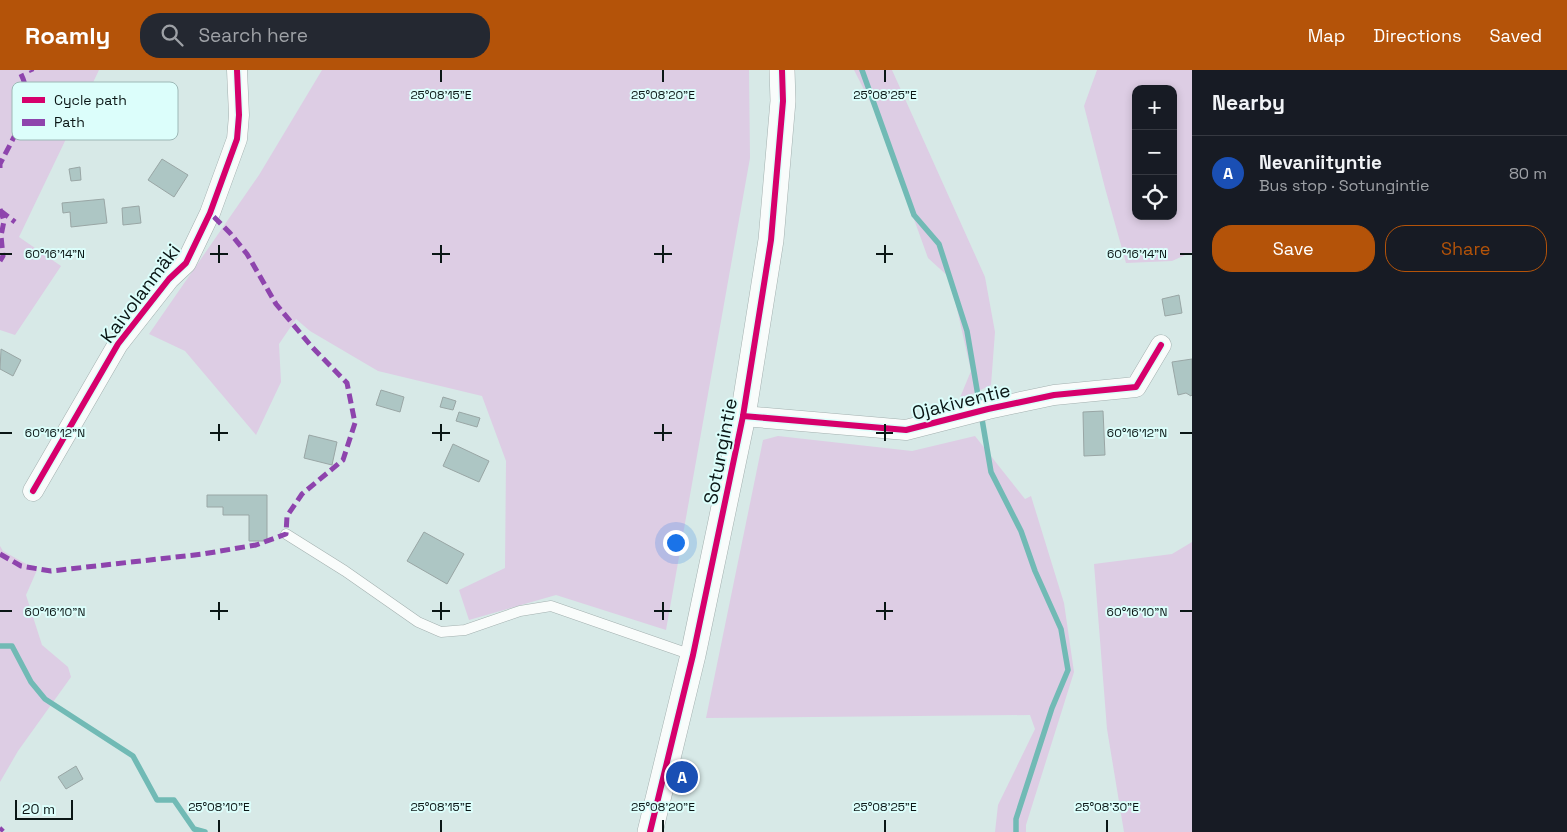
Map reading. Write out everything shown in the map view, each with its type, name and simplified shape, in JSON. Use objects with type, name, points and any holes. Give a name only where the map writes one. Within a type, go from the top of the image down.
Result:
[{"type":"street","name":"Kaivolanmäki","points":[[33,491],[118,344],[170,279],[186,263],[210,213],[237,140],[239,115],[237,70]]},
{"type":"street","name":"Sotungintie","points":[[650,832],[693,655],[744,416],[771,240],[783,101],[782,70]]},
{"type":"street","name":"Ojakiventie","points":[[744,416],[906,430],[1054,395],[1136,388],[1160,345]]},
{"type":"lane","points":[[286,534],[418,622],[441,632],[465,630],[520,611],[551,606],[693,655]]},
{"type":"shaded area","points":[[0,70],[99,70],[93,82],[12,82],[12,140],[65,140],[19,237],[61,266],[15,335],[0,330]]},
{"type":"shaded area","points":[[322,70],[749,70],[750,158],[666,630],[556,595],[469,620],[459,590],[505,568],[506,461],[482,396],[378,371],[310,331],[296,319],[279,344],[281,382],[256,435],[185,351],[149,334],[259,175]]},
{"type":"shaded area","points":[[854,70],[892,70],[985,277],[995,332],[991,385],[959,400],[971,371],[950,278],[928,258],[875,111]]},
{"type":"shaded area","points":[[1097,70],[1192,70],[1192,252],[1172,261],[1126,263],[1084,106]]},
{"type":"shaded area","points":[[778,436],[912,451],[975,436],[1025,499],[1031,496],[1064,603],[1074,672],[1026,825],[1026,832],[995,832],[998,805],[1035,729],[1030,715],[706,718],[763,440]]},
{"type":"shaded area","points":[[1192,542],[1192,832],[1124,832],[1107,729],[1094,564],[1172,554]]},
{"type":"shaded area","points":[[0,546],[3,551],[37,570],[26,595],[42,645],[68,667],[71,677],[18,751],[0,782]]},
{"type":"building","points":[[162,159],[188,175],[174,197],[148,180]]},
{"type":"building","points":[[80,167],[81,180],[71,181],[69,169]]},
{"type":"building","points":[[104,199],[107,223],[71,227],[70,212],[63,213],[62,203]]},
{"type":"building","points":[[139,206],[141,223],[123,225],[122,208]]},
{"type":"building","points":[[1179,295],[1182,313],[1165,316],[1162,299]]},
{"type":"building","points":[[1,349],[21,360],[13,376],[0,369]]},
{"type":"building","points":[[1192,359],[1192,395],[1186,393],[1178,395],[1172,362]]},
{"type":"building","points":[[381,390],[404,397],[400,412],[376,405]]},
{"type":"building","points":[[443,397],[456,401],[453,410],[440,407]]},
{"type":"building","points":[[1103,411],[1105,455],[1084,456],[1083,412]]},
{"type":"building","points":[[459,412],[480,418],[477,427],[456,421]]},
{"type":"building","points":[[309,435],[337,442],[332,465],[304,458]]},
{"type":"building","points":[[453,444],[489,461],[479,482],[443,466]]},
{"type":"building","points":[[207,495],[267,495],[267,541],[249,541],[249,515],[223,515],[223,507],[207,507]]},
{"type":"building","points":[[424,532],[464,554],[447,584],[407,561]]},
{"type":"building","points":[[76,766],[83,779],[66,789],[58,777]]},
{"type":"waterway","points":[[862,70],[914,215],[939,244],[967,331],[991,472],[1021,531],[1035,571],[1061,629],[1068,670],[1052,708],[1016,819],[1016,832]]},
{"type":"waterway","points":[[0,646],[12,646],[31,682],[45,699],[133,756],[157,800],[174,800],[194,829],[205,832]]},
{"type":"marked path","points":[[19,70],[24,82]]},
{"type":"marked path","points":[[0,168],[0,164],[13,140]]},
{"type":"marked path","points":[[0,209],[4,221],[1,236],[3,256],[0,261]]},
{"type":"marked path","points":[[1,214],[2,212],[15,222]]},
{"type":"marked path","points":[[0,554],[21,566],[51,571],[203,554],[256,545],[286,534],[287,516],[302,494],[343,460],[355,423],[347,383],[312,347],[276,304],[247,254],[210,213]]},
{"type":"marked path","points":[[0,831],[3,828]]},
{"type":"cycle path","points":[[33,491],[118,344],[169,279],[186,263],[210,213],[237,139],[239,115],[237,70]]},
{"type":"cycle path","points":[[650,832],[693,655],[743,416],[771,240],[783,101],[782,70]]},
{"type":"cycle path","points":[[743,416],[906,430],[988,409],[1054,395],[1136,387],[1161,345]]},
{"type":"place","name":"Nevaniityntie","points":[[682,777]]}]
